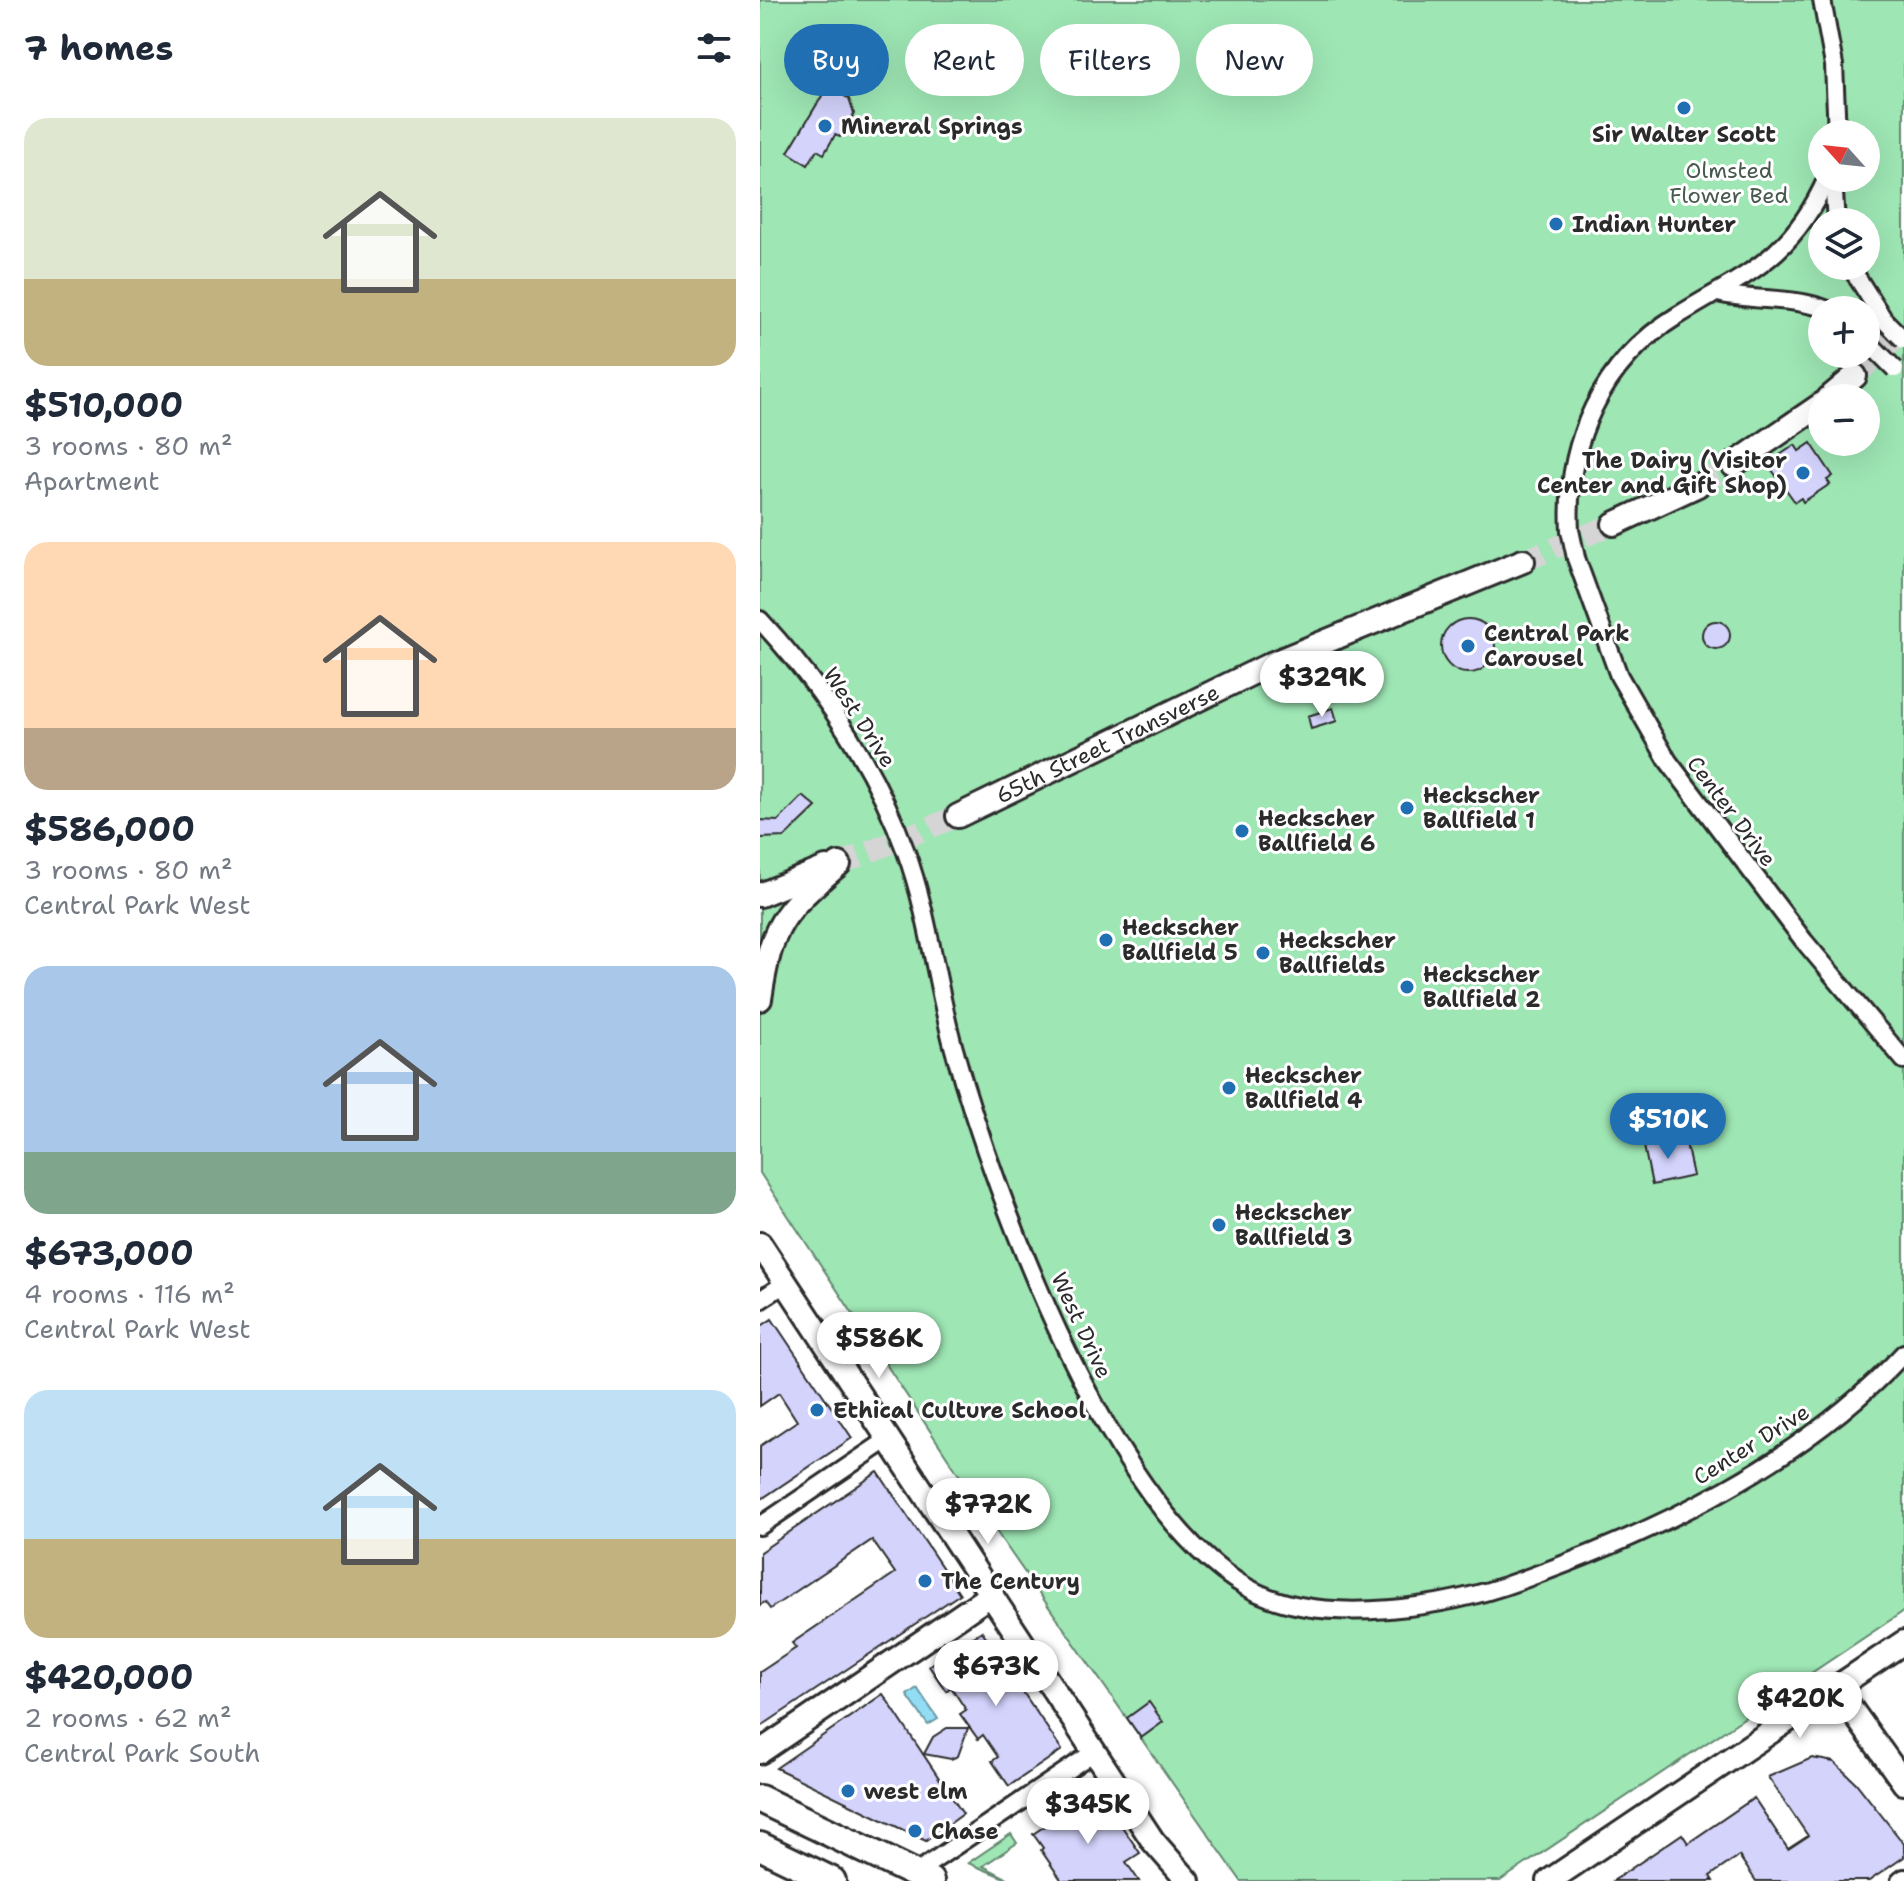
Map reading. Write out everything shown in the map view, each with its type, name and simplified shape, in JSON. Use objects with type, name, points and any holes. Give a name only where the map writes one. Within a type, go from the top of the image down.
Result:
[{"type":"main road","points":[[1846,384],[1855,376]]},
{"type":"main road","points":[[1733,465],[1808,414]]},
{"type":"main road","points":[[1614,524],[1698,485]]},
{"type":"main road","name":"65th Street Transverse","points":[[958,816],[1271,664],[1523,561]]},
{"type":"main road","points":[[760,895],[839,864],[802,896],[778,925],[769,948],[760,999]]},
{"type":"main road","points":[[760,1244],[1153,1841],[1188,1881]]},
{"type":"main road","points":[[760,1752],[992,1594]]},
{"type":"main road","points":[[1549,1881],[1904,1642]]},
{"type":"main road","points":[[1836,1688],[1904,1783]]},
{"type":"main road","points":[[760,1799],[916,1878]]},
{"type":"main road","points":[[760,1846],[832,1881]]},
{"type":"street","points":[[1822,0],[1835,75],[1837,120]]},
{"type":"street","points":[[1718,293],[1754,272],[1793,236],[1822,192]]},
{"type":"street","points":[[1859,280],[1884,320],[1904,340]]},
{"type":"street","points":[[1718,293],[1745,299],[1791,300],[1808,305]]},
{"type":"street","name":"Center Drive","points":[[1718,293],[1649,336],[1622,363],[1603,389],[1575,454],[1569,494],[1570,530],[1576,558],[1607,649],[1632,703],[1668,761],[1791,924],[1904,1060]]},
{"type":"street","points":[[1880,354],[1900,373]]},
{"type":"street","name":"West Drive","points":[[760,620],[829,706],[860,753],[889,810],[914,877],[946,1019],[974,1114],[1041,1293],[1098,1410],[1147,1488],[1187,1537],[1220,1568],[1259,1593],[1286,1602],[1361,1608],[1411,1606],[1466,1597],[1513,1584],[1613,1544],[1692,1506]]},
{"type":"street","points":[[760,1300],[786,1283]]},
{"type":"street","name":"Center Drive","points":[[1692,1506],[1818,1429],[1860,1396],[1904,1353]]},
{"type":"street","points":[[760,1526],[890,1438]]},
{"type":"street","points":[[916,1878],[1094,1752]]},
{"type":"green space","name":"Olmsted Flower Bed","points":[[760,0],[1904,0],[1904,1611],[1500,1881],[1241,1881],[1002,1540],[760,1173]]},
{"type":"green space","points":[[1011,1834],[1017,1843],[983,1866],[1012,1881],[968,1863]]},
{"type":"water","points":[[917,1688],[938,1719],[928,1725],[907,1695]]},
{"type":"building","name":"Mineral Springs","points":[[822,96],[844,96],[849,99],[854,114],[840,137],[835,135],[824,154],[817,150],[808,165],[788,152]]},
{"type":"building","name":"The Dairy (Visitor Center and Gift Shop)","points":[[1795,445],[1799,451],[1808,445],[1808,456],[1820,456],[1833,476],[1827,480],[1830,484],[1803,502],[1801,498],[1795,502],[1772,470],[1779,465],[1774,459]]},
{"type":"building","name":"Central Park Carousel","points":[[1468,619],[1487,627],[1495,646],[1487,665],[1468,673],[1449,665],[1441,646],[1449,627]]},
{"type":"building","points":[[1716,621],[1726,625],[1730,635],[1726,645],[1716,649],[1706,645],[1702,635],[1706,625]]},
{"type":"building","points":[[1333,708],[1337,721],[1311,729],[1308,716]]},
{"type":"building","points":[[803,796],[816,807],[785,837],[760,838],[760,820],[778,821]]},
{"type":"building","points":[[1685,1138],[1693,1176],[1652,1185],[1644,1146]]},
{"type":"building","points":[[772,1319],[852,1438],[760,1500],[760,1446],[797,1421],[779,1393],[760,1406],[760,1327]]},
{"type":"building","name":"The Century","points":[[878,1472],[960,1594],[760,1727],[760,1672],[796,1648],[792,1643],[895,1573],[872,1540],[770,1609],[765,1602],[760,1605],[760,1552]]},
{"type":"building","points":[[982,1631],[1062,1750],[1009,1786],[992,1761],[998,1757],[983,1735],[978,1739],[960,1714],[966,1710],[951,1687],[946,1691],[929,1666]]},
{"type":"building","points":[[883,1694],[963,1814],[926,1841],[776,1768]]},
{"type":"building","points":[[1149,1702],[1163,1722],[1141,1738],[1127,1718]]},
{"type":"building","points":[[947,1728],[968,1728],[958,1756],[951,1759],[924,1754],[933,1737]]},
{"type":"building","points":[[1812,1758],[1834,1762],[1856,1783],[1904,1844],[1904,1857],[1869,1881],[1756,1881],[1739,1856],[1710,1876],[1713,1881],[1613,1881],[1682,1834],[1688,1843],[1754,1798],[1788,1849],[1808,1836],[1768,1777]]},
{"type":"building","points":[[1085,1799],[1096,1815],[1108,1806],[1140,1853],[1126,1862],[1139,1881],[1062,1881],[1041,1850],[1043,1848],[1033,1834]]},
{"type":"tunnel","points":[[1855,376],[1904,330]]},
{"type":"tunnel","points":[[1698,485],[1733,465]]},
{"type":"tunnel","points":[[1523,561],[1614,524]]},
{"type":"tunnel","points":[[839,864],[958,816]]},
{"type":"place","name":"Sir Walter Scott","points":[[1684,108]]},
{"type":"place","name":"Mineral Springs","points":[[825,126]]},
{"type":"place","name":"Indian Hunter","points":[[1556,224]]},
{"type":"place","name":"The Dairy (Visitor Center and Gift Shop)","points":[[1803,473]]},
{"type":"place","name":"Central Park Carousel","points":[[1468,646]]},
{"type":"place","name":"Heckscher Ballfield 1","points":[[1407,808]]},
{"type":"place","name":"Heckscher Ballfield 6","points":[[1242,831]]},
{"type":"place","name":"Heckscher Ballfield 5","points":[[1106,940]]},
{"type":"place","name":"Heckscher Ballfields","points":[[1263,953]]},
{"type":"place","name":"Heckscher Ballfield 2","points":[[1407,987]]},
{"type":"place","name":"Heckscher Ballfield 4","points":[[1229,1088]]},
{"type":"place","name":"Heckscher Ballfield 3","points":[[1219,1225]]},
{"type":"place","name":"Ethical Culture School","points":[[817,1410]]},
{"type":"place","name":"The Century","points":[[925,1581]]},
{"type":"place","name":"west elm","points":[[848,1791]]},
{"type":"place","name":"Chase","points":[[915,1831]]}]
